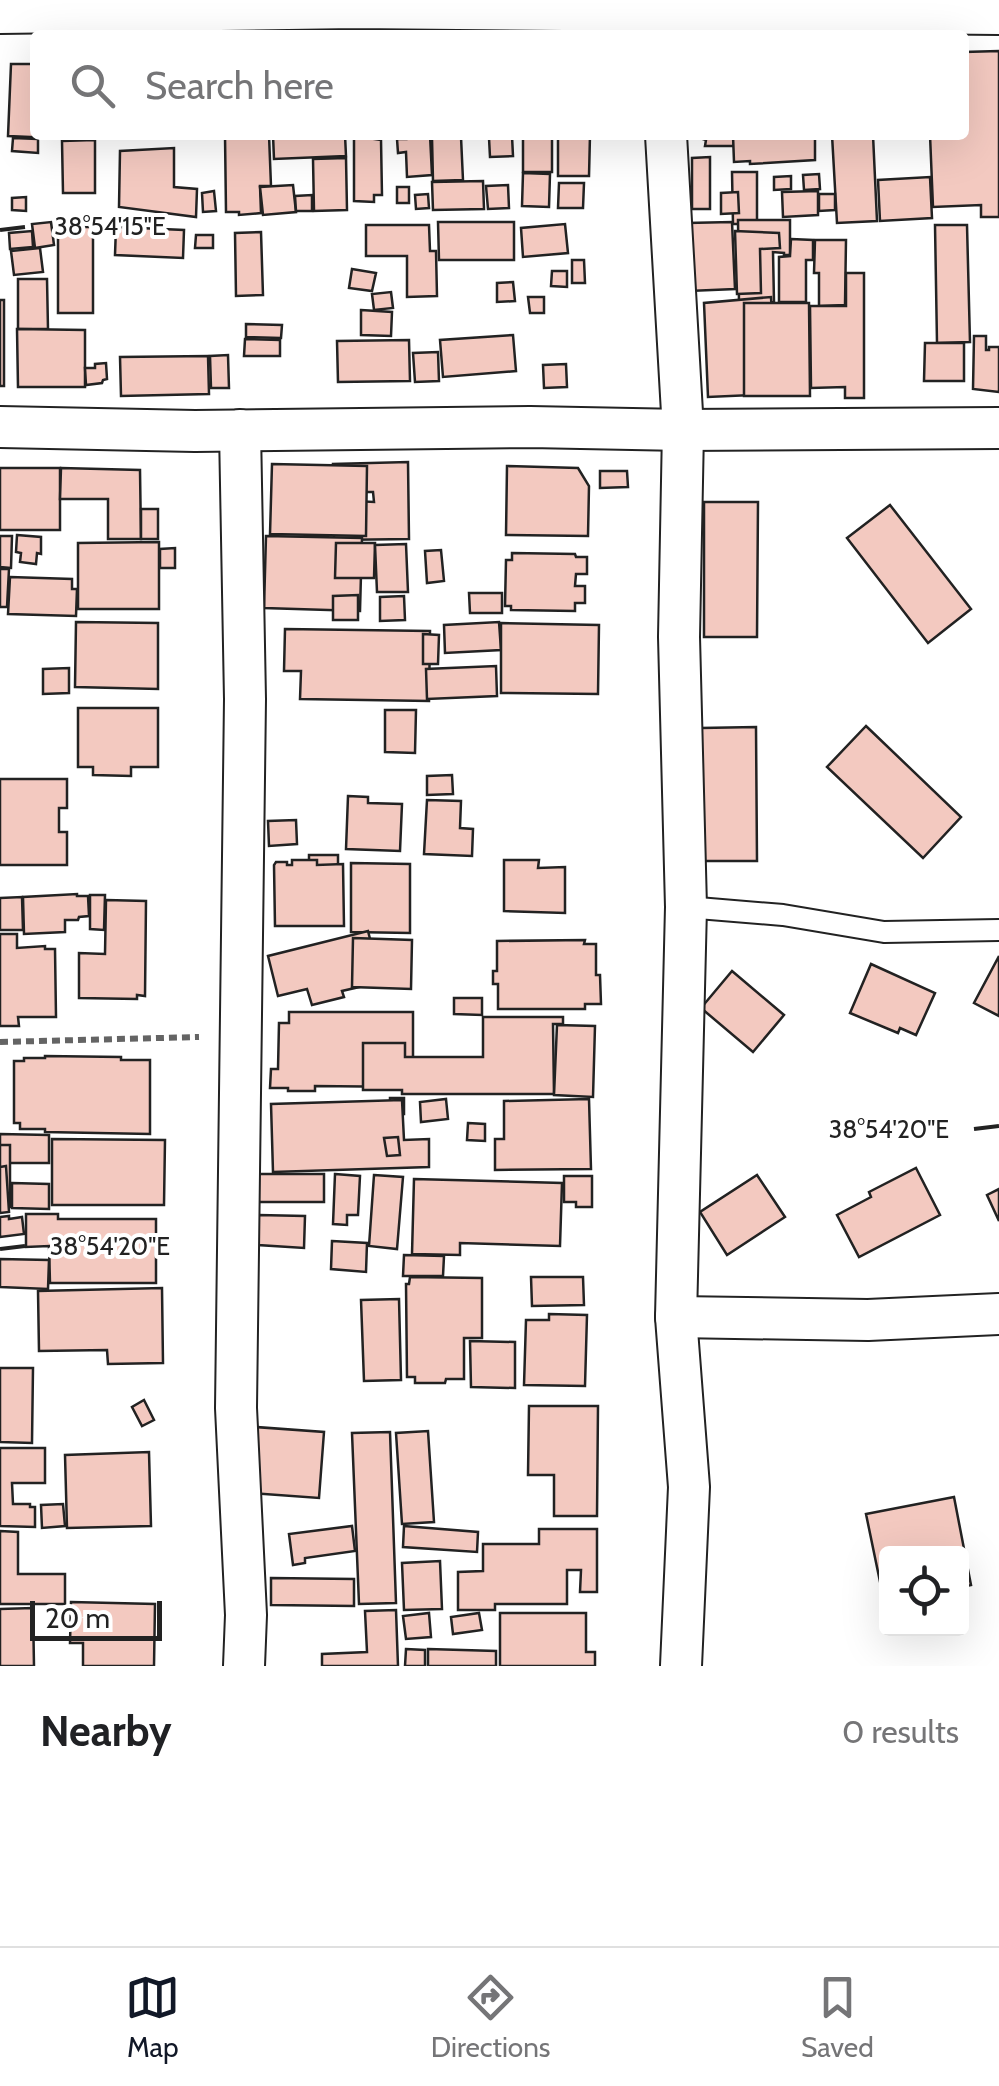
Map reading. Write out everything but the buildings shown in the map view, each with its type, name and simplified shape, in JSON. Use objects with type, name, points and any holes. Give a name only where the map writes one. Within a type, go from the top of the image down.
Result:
[{"type":"street","points":[[0,13],[355,8],[675,15],[990,9]]},
{"type":"street","points":[[666,140],[683,430],[679,637],[686,907],[676,1317],[689,1488],[681,1666]]},
{"type":"street","points":[[0,427],[999,428]]},
{"type":"street","points":[[240,430],[245,699],[236,1408],[246,1614],[244,1666]]},
{"type":"street","points":[[676,1317],[868,1320],[999,1314]]},
{"type":"lane","points":[[686,907],[783,914],[884,932],[999,930]]},
{"type":"path","points":[[0,1042],[239,1036]]}]
